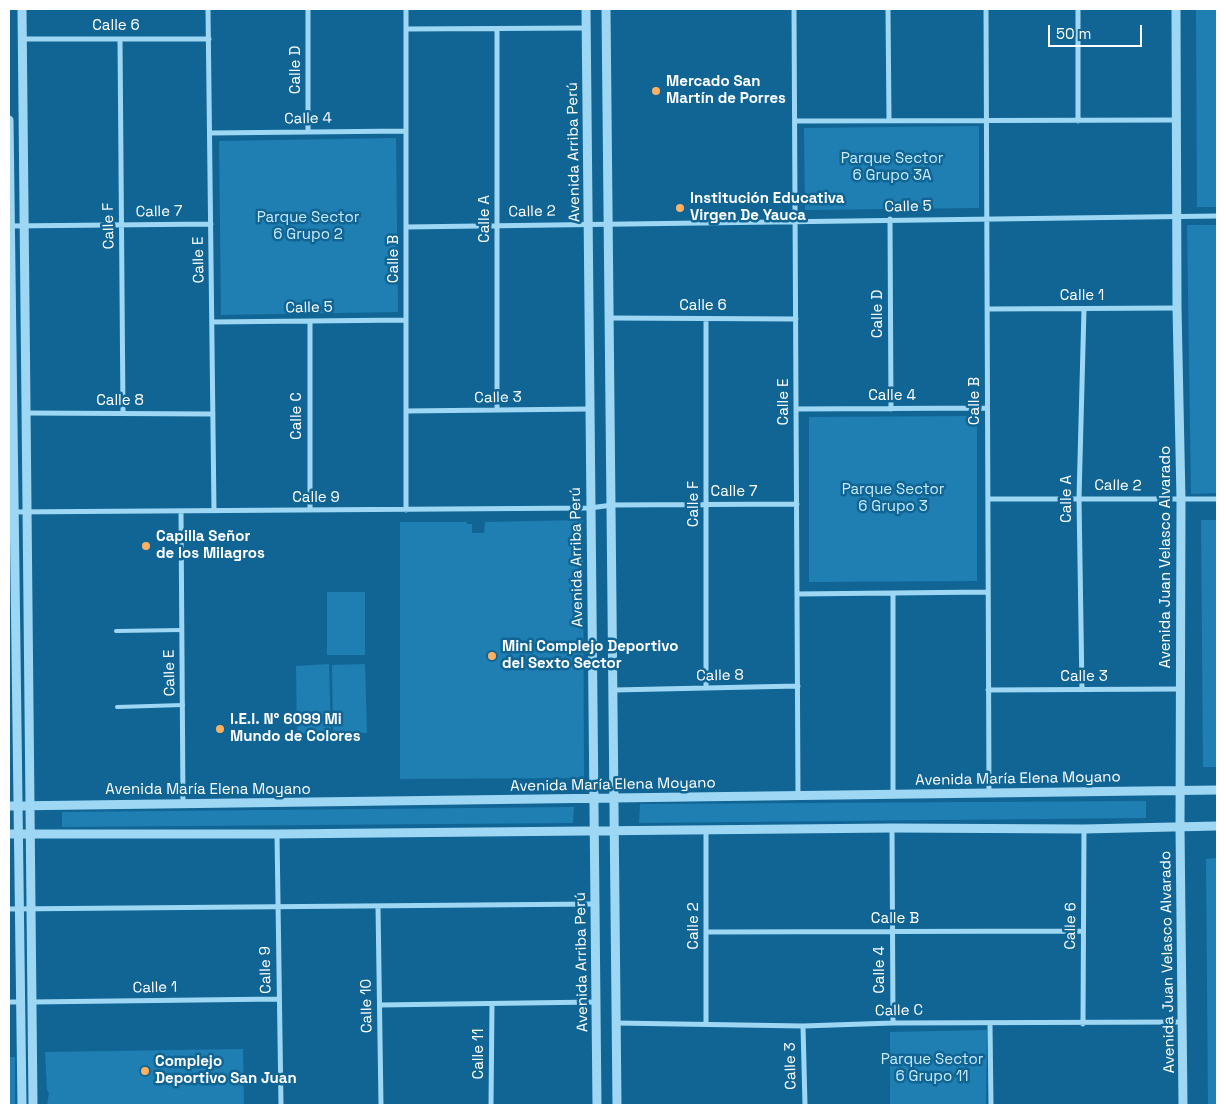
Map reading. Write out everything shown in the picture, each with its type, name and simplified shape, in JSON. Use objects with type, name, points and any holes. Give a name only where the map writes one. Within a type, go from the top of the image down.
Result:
[{"type":"street","points":[[22,9],[23,39],[10,319],[30,805],[33,1105]]},
{"type":"street","name":"Calle E","points":[[208,9],[214,511]]},
{"type":"street","name":"Calle D","points":[[308,9],[308,132]]},
{"type":"street","name":"Calle B","points":[[406,9],[406,510]]},
{"type":"street","name":"Avenida Arriba Perú","points":[[586,9],[597,1105]]},
{"type":"street","points":[[606,9],[617,1105]]},
{"type":"street","name":"Calle E","points":[[794,9],[798,796]]},
{"type":"street","points":[[888,9],[890,120]]},
{"type":"street","name":"Calle B","points":[[986,9],[989,793]]},
{"type":"street","points":[[1078,9],[1078,121]]},
{"type":"street","name":"Avenida Juan Velasco Alvarado","points":[[1176,9],[1177,308],[1181,499],[1180,827],[1183,1105]]},
{"type":"street","points":[[406,29],[586,28]]},
{"type":"street","name":"Calle A","points":[[497,29],[497,410]]},
{"type":"street","name":"Calle F","points":[[120,38],[124,414]]},
{"type":"street","name":"Calle 6","points":[[23,39],[209,38]]},
{"type":"street","points":[[9,120],[26,413],[18,512],[12,700],[13,805],[22,1002],[22,1105]]},
{"type":"street","points":[[795,120],[1176,120]]},
{"type":"street","name":"Calle 4","points":[[210,132],[406,131]]},
{"type":"street","name":"Calle 5","points":[[599,224],[1217,216]]},
{"type":"street","name":"Calle D","points":[[890,220],[891,409]]},
{"type":"street","name":"Calle 7","points":[[15,226],[211,224]]},
{"type":"street","name":"Calle 2","points":[[406,227],[599,224]]},
{"type":"street","name":"Calle 1","points":[[987,309],[1177,308]]},
{"type":"street","name":"Calle A","points":[[1082,690],[1079,498],[1084,309]]},
{"type":"street","name":"Calle 6","points":[[610,318],[796,319]]},
{"type":"street","name":"Calle F","points":[[706,319],[706,688]]},
{"type":"street","name":"Calle 5","points":[[212,322],[406,320]]},
{"type":"street","name":"Calle C","points":[[310,321],[310,510]]},
{"type":"street","name":"Calle 4","points":[[796,409],[987,408]]},
{"type":"street","name":"Calle 3","points":[[406,411],[589,409]]},
{"type":"street","name":"Calle 8","points":[[26,413],[213,414]]},
{"type":"street","name":"Calle 2","points":[[988,498],[1217,499]]},
{"type":"street","name":"Calle 7","points":[[612,506],[797,504]]},
{"type":"street","name":"Calle 9","points":[[18,512],[406,510],[590,508],[612,506]]},
{"type":"street","name":"Calle E","points":[[181,511],[184,805]]},
{"type":"street","points":[[797,594],[988,592]]},
{"type":"street","points":[[893,593],[893,795]]},
{"type":"street","name":"Calle 8","points":[[614,690],[798,686]]},
{"type":"street","name":"Calle 3","points":[[988,690],[1180,689]]},
{"type":"street","name":"Avenida María Elena Moyano","points":[[13,805],[184,805],[1217,790]]},
{"type":"street","points":[[14,834],[277,834],[892,828],[1084,829],[1217,826]]},
{"type":"street","name":"Calle 4","points":[[892,828],[893,1023]]},
{"type":"street","name":"Calle 2","points":[[706,829],[706,1023]]},
{"type":"street","name":"Calle 6","points":[[1083,1024],[1084,829]]},
{"type":"street","name":"Calle 9","points":[[277,834],[281,1105]]},
{"type":"street","points":[[9,909],[595,904]]},
{"type":"street","name":"Calle 10","points":[[378,906],[381,1105]]},
{"type":"street","name":"Calle B","points":[[706,932],[1083,931]]},
{"type":"street","name":"Calle 1","points":[[32,1002],[279,999]]},
{"type":"street","points":[[9,1002],[22,1002]]},
{"type":"street","points":[[380,1006],[596,1002]]},
{"type":"street","name":"Calle 11","points":[[491,1105],[492,1004]]},
{"type":"street","name":"Calle C","points":[[616,1023],[803,1026],[893,1023],[1083,1024],[1182,1022]]},
{"type":"street","points":[[990,1024],[991,1105]]},
{"type":"street","name":"Calle 3","points":[[803,1026],[804,1105]]},
{"type":"lane","points":[[116,631],[182,630]]},
{"type":"lane","points":[[117,707],[182,705]]},
{"type":"green space","points":[[1196,9],[1217,9],[1217,207],[1197,207]]},
{"type":"green space","name":"Parque Sector 6 Grupo 3A","points":[[979,126],[979,208],[805,210],[804,128]]},
{"type":"green space","name":"Parque Sector 6 Grupo 2","points":[[396,138],[398,312],[221,315],[219,141]]},
{"type":"green space","points":[[1187,225],[1217,225],[1217,493],[1191,494]]},
{"type":"green space","name":"Parque Sector 6 Grupo 3","points":[[977,416],[977,581],[809,582],[809,417]]},
{"type":"green space","name":"Mini Complejo Deportivo del Sexto Sector","points":[[583,520],[584,778],[400,779],[400,522],[467,522],[467,524],[472,524],[472,533],[484,533],[485,522]]},
{"type":"green space","points":[[1201,520],[1217,520],[1217,767],[1203,767]]},
{"type":"green space","points":[[327,592],[365,592],[365,655],[327,655]]},
{"type":"green space","points":[[329,664],[331,734],[297,734],[296,666]]},
{"type":"green space","points":[[365,664],[367,733],[333,734],[332,665]]},
{"type":"green space","points":[[1146,801],[1146,818],[639,823],[640,804]]},
{"type":"green space","points":[[574,807],[573,823],[62,827],[62,812]]},
{"type":"green space","points":[[1217,858],[1217,1105],[1208,1105],[1206,859]]},
{"type":"green space","name":"Parque Sector 6 Grupo 11","points":[[987,1030],[986,1105],[890,1105],[890,1032]]},
{"type":"green space","name":"Complejo Deportivo San Juan","points":[[243,1049],[244,1105],[47,1105],[49,1093],[47,1090],[45,1052]]},
{"type":"green space","points":[[9,1057],[15,1057],[15,1105],[9,1105]]},
{"type":"place","name":"Mercado San Martín de Porres","points":[[656,91]]},
{"type":"place","name":"Institución Educativa Virgen De Yauca","points":[[680,208]]},
{"type":"place","name":"Capilla Señor de los Milagros","points":[[146,546]]},
{"type":"place","name":"Mini Complejo Deportivo del Sexto Sector","points":[[492,656]]},
{"type":"place","name":"I.E.I. N° 6099 Mi Mundo de Colores","points":[[220,729]]},
{"type":"place","name":"Complejo Deportivo San Juan","points":[[145,1071]]}]
